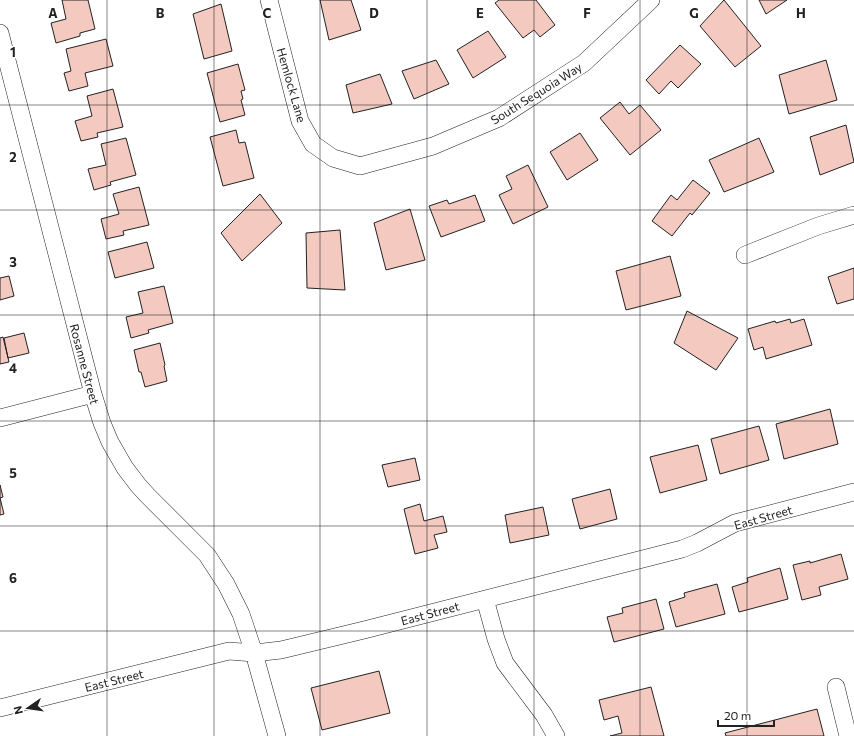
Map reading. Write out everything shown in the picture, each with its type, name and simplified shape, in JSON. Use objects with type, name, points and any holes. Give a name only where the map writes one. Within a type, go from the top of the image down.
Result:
[{"type":"street","name":"Hemlock Lane","points":[[269,0],[300,121],[313,144],[333,158]]},
{"type":"street","name":"South Sequoia Way","points":[[333,158],[360,166],[433,146],[499,118],[584,63],[651,0]]},
{"type":"street","name":"Rosanne Street","points":[[0,33],[4,70],[102,423],[110,442],[138,485],[207,555],[219,572],[241,614],[254,653],[277,736]]},
{"type":"street","points":[[745,255],[818,226],[854,215]]},
{"type":"street","points":[[0,418],[93,394]]},
{"type":"street","name":"East Street","points":[[0,708],[229,651],[254,653],[281,650],[364,630],[682,549],[697,543],[735,523],[854,492]]},
{"type":"street","points":[[485,599],[496,640],[505,663],[544,715],[556,736]]},
{"type":"street","points":[[836,688],[848,736]]},
{"type":"building","points":[[62,0],[88,0],[95,29],[80,33],[80,36],[56,43],[51,23],[66,19]]},
{"type":"building","points":[[320,0],[351,0],[361,30],[329,40]]},
{"type":"building","points":[[499,0],[536,0],[555,25],[540,37],[534,30],[523,38],[495,3]]},
{"type":"building","points":[[724,0],[761,46],[735,67],[700,26]]},
{"type":"building","points":[[759,0],[787,0],[766,14]]},
{"type":"building","points":[[221,4],[232,51],[204,59],[193,14]]},
{"type":"building","points":[[488,31],[506,57],[473,78],[457,50]]},
{"type":"building","points":[[106,39],[113,66],[85,73],[88,86],[69,91],[64,73],[71,71],[66,49]]},
{"type":"building","points":[[680,45],[701,64],[678,88],[671,81],[659,94],[646,80]]},
{"type":"building","points":[[436,60],[449,84],[414,99],[402,71]]},
{"type":"building","points":[[826,60],[837,100],[789,114],[779,75]]},
{"type":"building","points":[[238,64],[245,90],[241,91],[243,99],[241,100],[245,115],[220,122],[207,73]]},
{"type":"building","points":[[380,74],[392,104],[353,113],[346,85]]},
{"type":"building","points":[[113,89],[123,127],[97,133],[98,137],[81,141],[75,121],[92,116],[87,96]]},
{"type":"building","points":[[620,102],[629,114],[640,105],[661,130],[630,155],[600,118]]},
{"type":"building","points":[[846,125],[854,162],[820,175],[810,137]]},
{"type":"building","points":[[236,130],[239,143],[245,142],[254,178],[223,186],[210,137]]},
{"type":"building","points":[[580,133],[598,160],[567,180],[550,152]]},
{"type":"building","points":[[126,138],[136,175],[110,182],[111,185],[94,190],[88,169],[106,165],[101,144]]},
{"type":"building","points":[[759,138],[774,172],[724,192],[709,160]]},
{"type":"building","points":[[528,165],[548,207],[513,224],[499,195],[512,189],[506,176]]},
{"type":"building","points":[[693,180],[710,193],[692,215],[690,213],[672,236],[652,221],[671,195],[677,200]]},
{"type":"building","points":[[139,187],[149,225],[123,231],[124,235],[106,239],[101,219],[119,214],[113,194]]},
{"type":"building","points":[[260,194],[282,223],[242,261],[221,233]]},
{"type":"building","points":[[475,195],[485,221],[441,237],[429,206],[447,200],[449,204]]},
{"type":"building","points":[[410,209],[425,260],[386,270],[374,223]]},
{"type":"building","points":[[340,230],[345,290],[307,288],[306,233]]},
{"type":"building","points":[[147,242],[154,268],[115,278],[108,252]]},
{"type":"building","points":[[670,256],[681,296],[626,310],[616,271]]},
{"type":"building","points":[[854,268],[854,299],[837,304],[828,277]]},
{"type":"building","points":[[9,276],[14,296],[0,300],[0,278]]},
{"type":"building","points":[[164,286],[173,323],[148,330],[149,333],[131,338],[126,317],[143,313],[138,292]]},
{"type":"building","points":[[687,311],[738,338],[716,370],[674,343]]},
{"type":"building","points":[[790,319],[791,323],[804,319],[812,345],[766,359],[763,347],[754,350],[748,329],[775,321],[776,323]]},
{"type":"building","points":[[24,333],[29,353],[8,358],[4,338]]},
{"type":"building","points":[[3,337],[9,362],[0,364],[0,338]]},
{"type":"building","points":[[160,343],[167,381],[145,387],[141,372],[139,372],[134,350]]},
{"type":"building","points":[[830,409],[838,444],[784,459],[776,424]]},
{"type":"building","points":[[759,426],[769,460],[720,474],[711,439]]},
{"type":"building","points":[[698,445],[707,480],[660,493],[650,457]]},
{"type":"building","points":[[415,458],[420,480],[388,487],[382,465]]},
{"type":"building","points":[[0,485],[3,497],[0,498]]},
{"type":"building","points":[[610,489],[617,519],[580,529],[572,499]]},
{"type":"building","points":[[0,498],[4,514],[0,515]]},
{"type":"building","points":[[420,504],[424,521],[443,516],[447,532],[434,535],[438,548],[415,554],[404,509]]},
{"type":"building","points":[[543,507],[549,535],[510,543],[505,515]]},
{"type":"building","points":[[841,554],[848,579],[819,587],[821,595],[802,600],[793,565],[810,561],[810,563]]},
{"type":"building","points":[[780,568],[788,599],[739,612],[732,587],[748,582],[747,578]]},
{"type":"building","points":[[717,584],[725,614],[676,627],[669,602],[685,597],[684,593]]},
{"type":"building","points":[[656,599],[664,629],[614,642],[607,617],[623,613],[622,608]]},
{"type":"building","points":[[379,671],[390,713],[322,730],[311,688]]},
{"type":"building","points":[[651,687],[664,736],[610,736],[622,733],[618,716],[604,720],[599,700]]},
{"type":"building","points":[[817,709],[824,736],[726,736],[725,733]]}]
